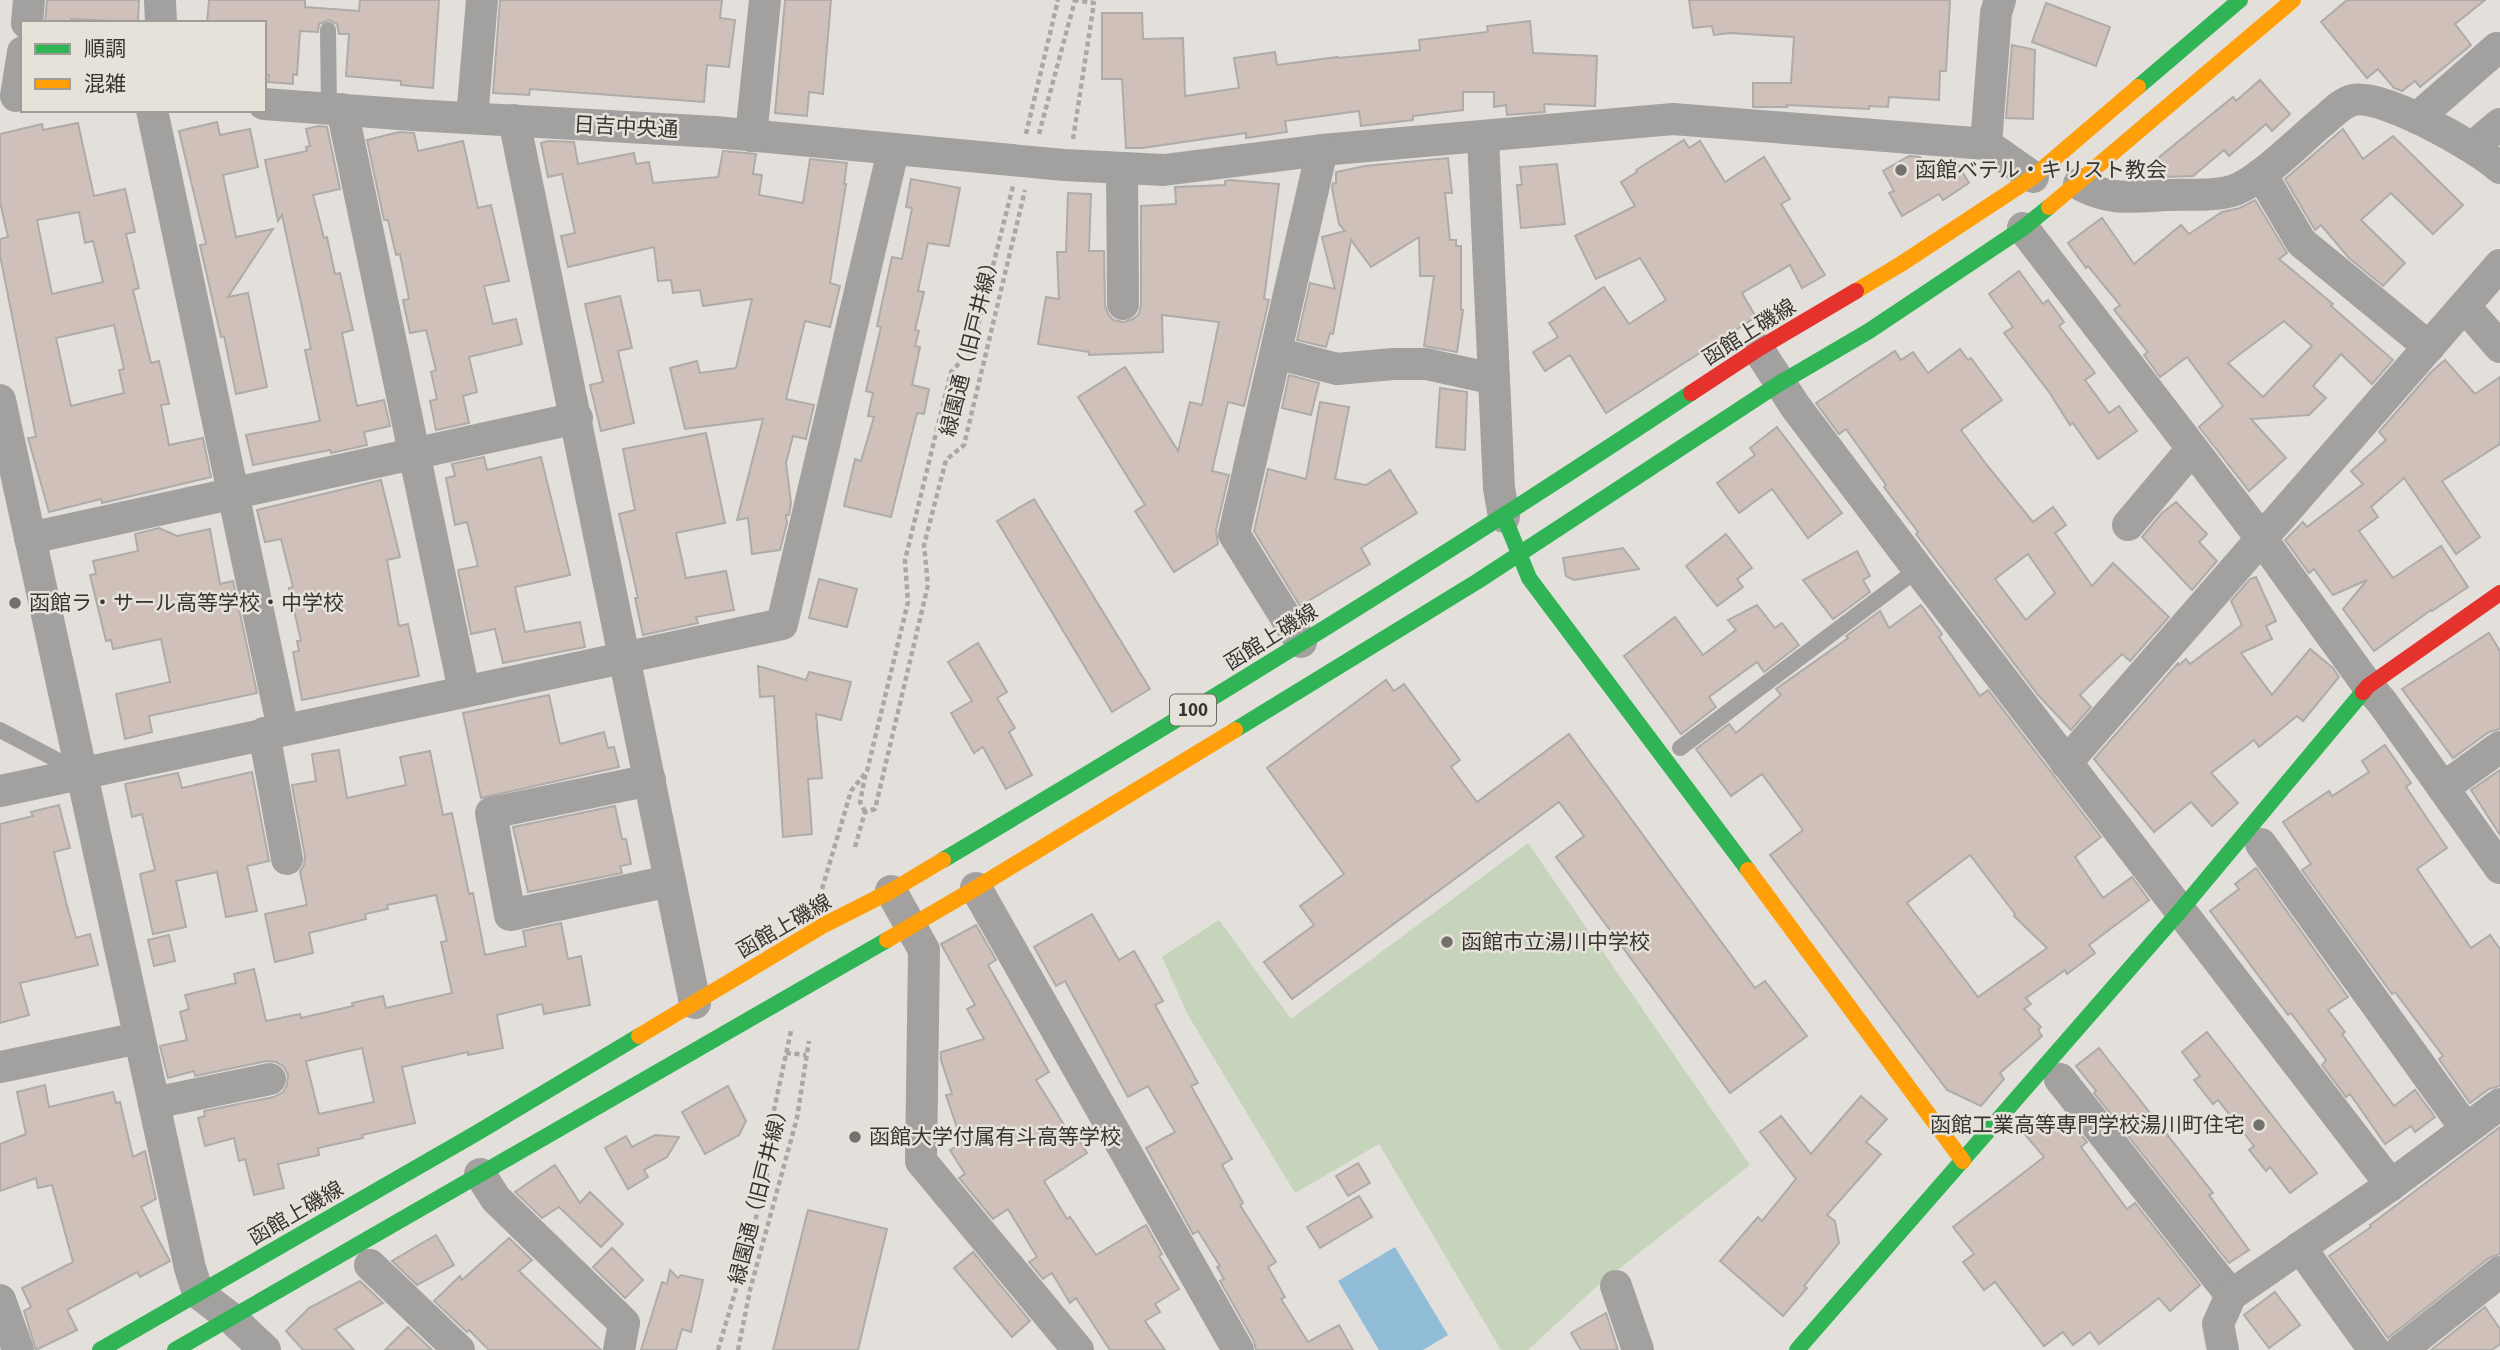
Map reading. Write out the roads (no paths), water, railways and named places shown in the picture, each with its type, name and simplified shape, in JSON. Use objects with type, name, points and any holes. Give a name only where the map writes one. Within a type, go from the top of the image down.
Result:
[{"type":"main road","name":"函館上磯線","points":[[100,1350],[475,1134],[824,925],[891,891],[1217,696],[1504,517],[1758,349],[1901,264],[2033,177],[2240,0]]},
{"type":"main road","name":"100","points":[[175,1350],[976,888],[1519,555],[1780,383],[1869,331],[2023,228],[2079,184],[2293,0]]},
{"type":"main road","points":[[1504,517],[1529,578],[1963,1161]]},
{"type":"main road","points":[[1797,1350],[2180,911],[2368,686],[2500,593]]},
{"type":"street","points":[[27,21],[29,0]]},
{"type":"street","points":[[160,0],[161,21]]},
{"type":"street","points":[[471,118],[482,0]]},
{"type":"street","points":[[751,136],[765,0]]},
{"type":"street","points":[[2000,0],[1996,13],[1986,144],[2033,177]]},
{"type":"street","points":[[2417,118],[2497,48]]},
{"type":"street","points":[[13,96],[21,61]]},
{"type":"street","points":[[2079,184],[2095,194],[2120,198],[2224,192],[2243,186],[2260,174],[2344,103],[2362,99],[2417,118],[2473,146],[2500,168]]},
{"type":"street","name":"日吉中央通","points":[[266,104],[751,136],[987,158],[1068,152],[1122,168],[1164,170],[1322,150],[1673,120],[1986,144]]},
{"type":"street","points":[[335,108],[414,455],[464,691]]},
{"type":"street","points":[[152,112],[234,495],[274,731],[287,859]]},
{"type":"street","points":[[514,120],[695,1003]]},
{"type":"street","points":[[2473,146],[2500,124]]},
{"type":"street","points":[[1483,138],[1499,488],[1504,517]]},
{"type":"street","points":[[1301,642],[1234,534],[1322,150]]},
{"type":"street","points":[[0,791],[782,624],[893,151]]},
{"type":"street","points":[[1122,168],[1123,304]]},
{"type":"street","points":[[2260,174],[2301,242],[2429,347]]},
{"type":"street","points":[[2023,228],[2260,538],[2382,702],[2500,868]]},
{"type":"street","points":[[2066,763],[2500,265]]},
{"type":"street","points":[[2465,307],[2500,347]]},
{"type":"street","points":[[1758,349],[1780,383],[1918,569],[2391,1185]]},
{"type":"street","points":[[1276,353],[1337,369],[1426,364],[1494,379]]},
{"type":"street","points":[[0,400],[139,1038],[198,1293],[231,1318],[264,1350]]},
{"type":"street","points":[[30,538],[577,418]]},
{"type":"street","points":[[2128,525],[2192,449]]},
{"type":"street","points":[[2443,788],[2500,747]]},
{"type":"street","points":[[650,780],[491,813],[510,915],[670,881]]},
{"type":"street","points":[[2261,844],[2466,1129]]},
{"type":"street","points":[[976,888],[1238,1350]]},
{"type":"street","points":[[891,891],[924,950],[920,1161],[1078,1350]]},
{"type":"street","points":[[0,1068],[139,1038]]},
{"type":"street","points":[[154,1103],[270,1079]]},
{"type":"street","points":[[2060,1079],[2231,1295]]},
{"type":"street","points":[[2223,1350],[2218,1324],[2231,1295],[2391,1185],[2500,1104]]},
{"type":"street","points":[[480,1174],[496,1199],[624,1322],[619,1350]]},
{"type":"street","points":[[2300,1247],[2374,1350]]},
{"type":"street","points":[[370,1265],[459,1350]]},
{"type":"street","points":[[2401,1350],[2500,1272]]},
{"type":"street","points":[[1616,1286],[1638,1350]]},
{"type":"street","points":[[0,1300],[18,1350]]},
{"type":"lane","points":[[328,30],[335,108]]},
{"type":"lane","points":[[1680,748],[1918,569]]},
{"type":"lane","points":[[0,730],[81,773]]},
{"type":"water","points":[[1395,1247],[1448,1335],[1423,1350],[1379,1350],[1338,1281]]},
{"type":"place","name":"函館ベテル・キリスト教会","points":[[1901,170]]},
{"type":"place","name":"函館ラ・サール高等学校・中学校","points":[[15,603]]},
{"type":"place","name":"函館市立湯川中学校","points":[[1447,942]]},
{"type":"place","name":"函館工業高等専門学校湯川町住宅","points":[[2259,1125]]},
{"type":"place","name":"函館大学付属有斗高等学校","points":[[855,1137]]}]
